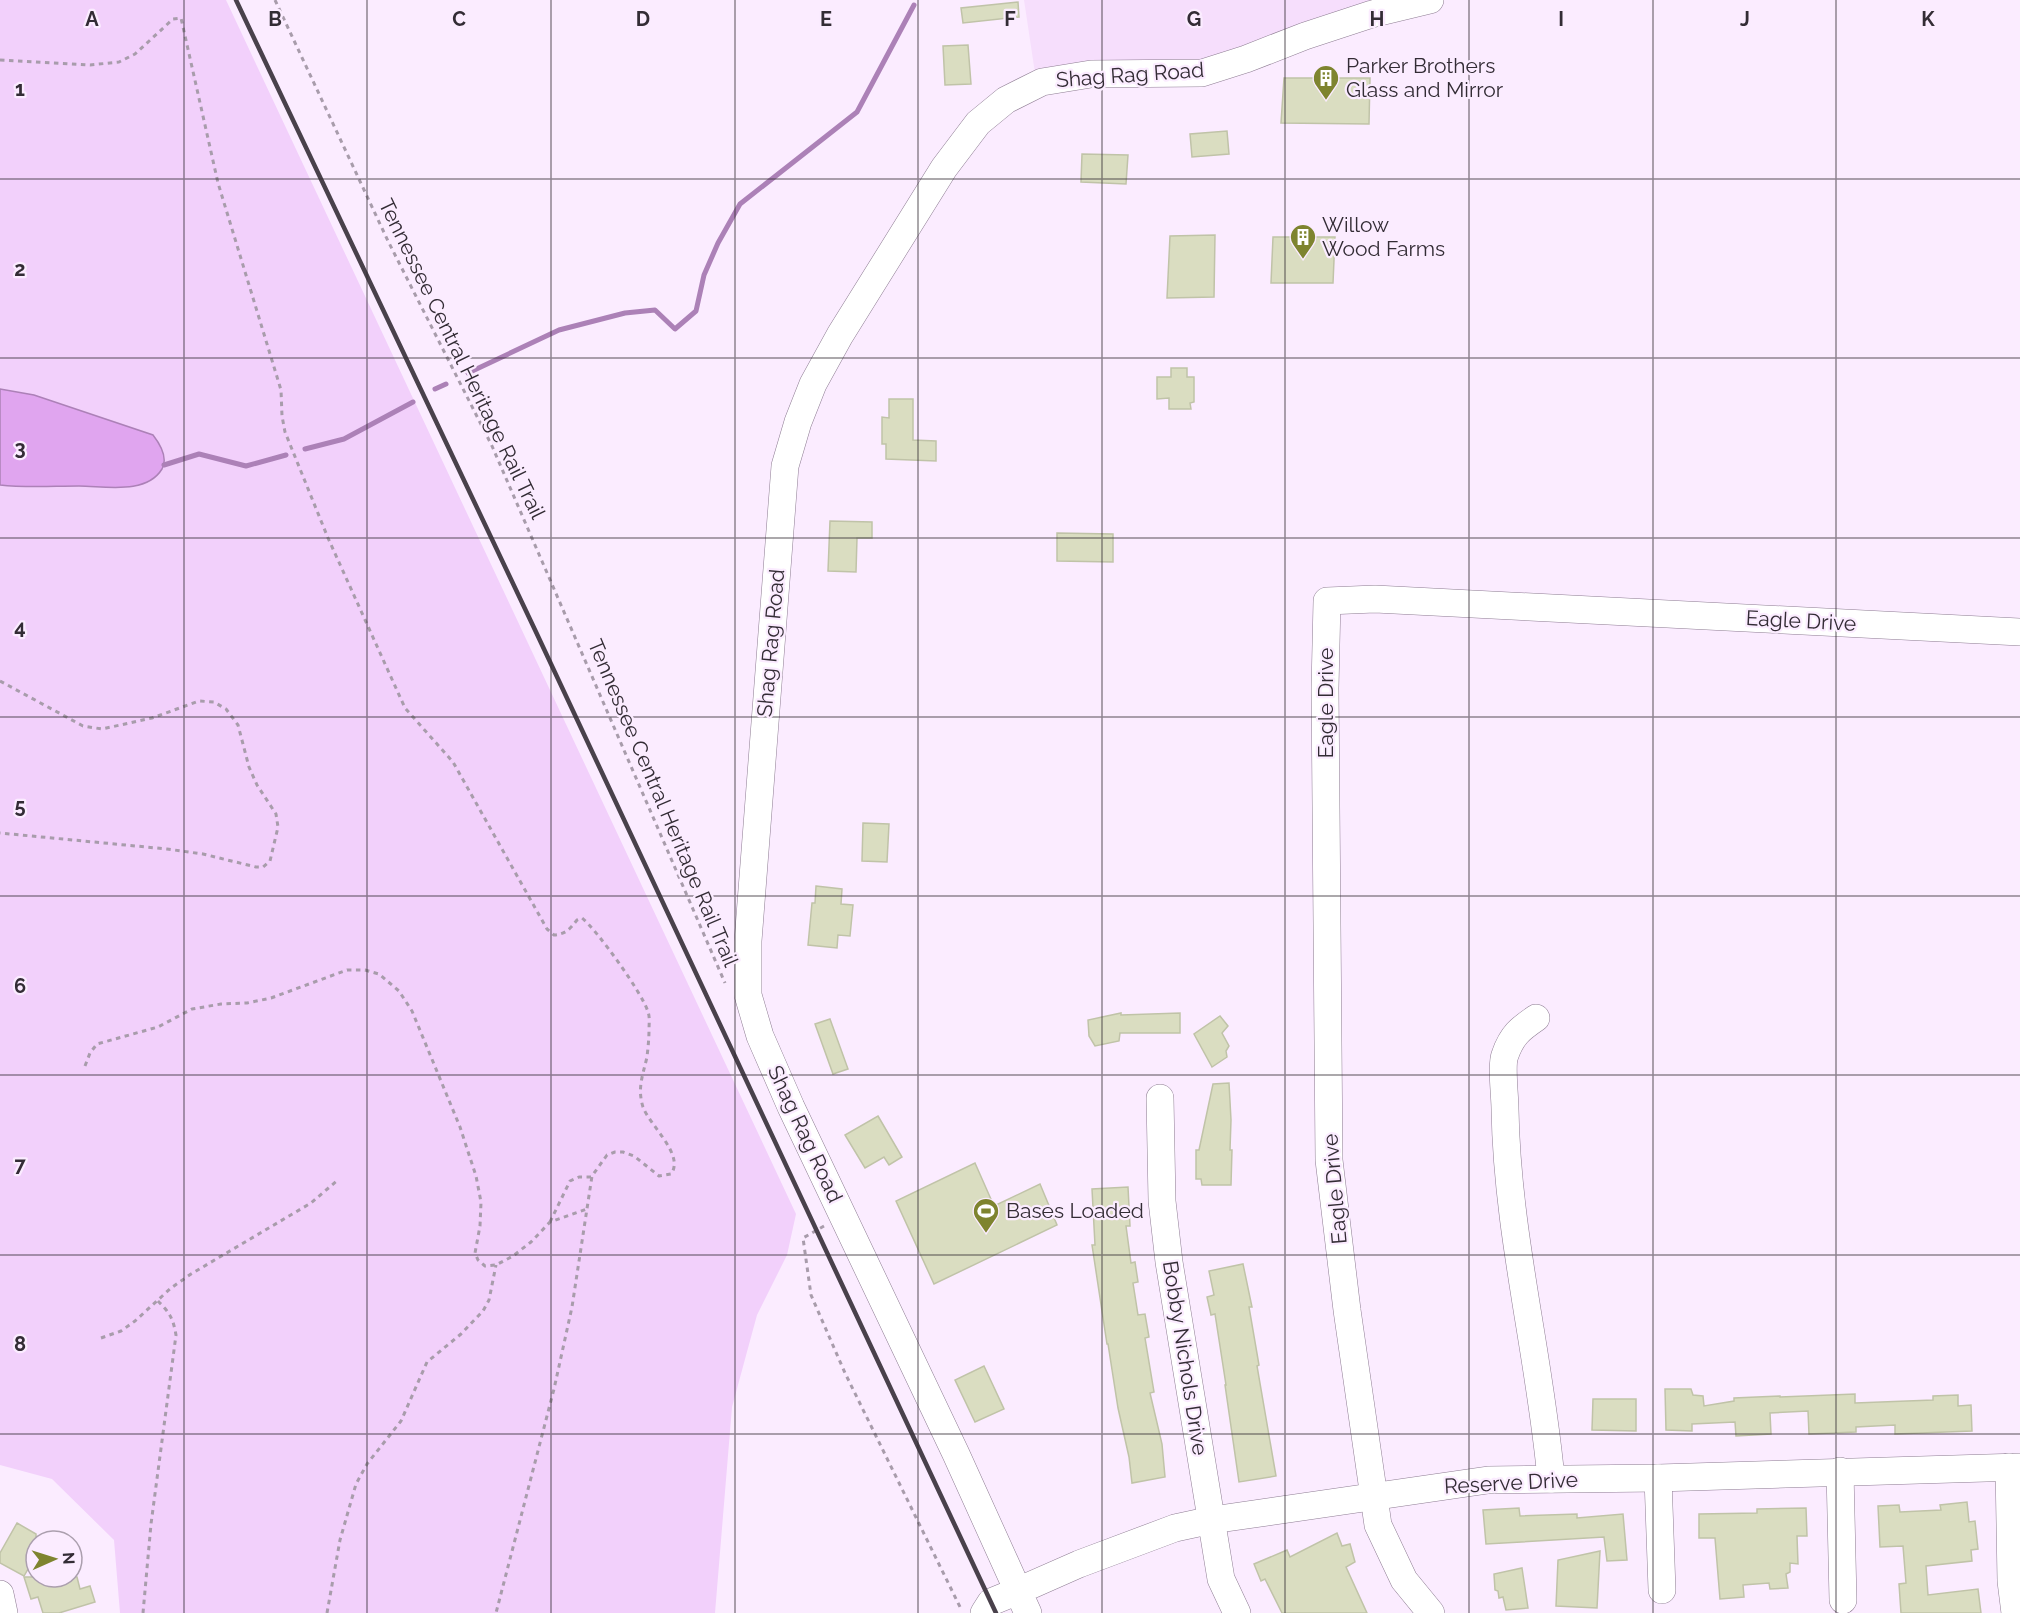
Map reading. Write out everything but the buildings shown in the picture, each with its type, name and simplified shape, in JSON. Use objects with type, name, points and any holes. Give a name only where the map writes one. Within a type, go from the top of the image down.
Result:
[{"type":"street","name":"Shag Rag Road","points":[[1023,1602],[956,1454],[791,1107],[760,1036],[748,995],[748,941],[785,466],[798,422],[813,384],[840,335],[944,168],[978,123],[1006,100],[1041,82],[1091,74],[1202,73],[1372,14],[1430,0]]},
{"type":"street","name":"Eagle Drive","points":[[1375,1495],[1347,1310],[1329,1160],[1325,688],[1327,601],[1375,599],[2020,632]]},
{"type":"street","points":[[1536,1018],[1518,1031],[1504,1056],[1505,1128],[1511,1197],[1546,1422],[1551,1479]]},
{"type":"street","name":"Bobby Nichols Drive","points":[[1160,1098],[1162,1201],[1169,1262],[1221,1579],[1237,1613]]},
{"type":"street","name":"Reserve Drive","points":[[1023,1602],[1079,1564],[1175,1528],[1212,1520],[1375,1495],[1488,1480],[1658,1478],[2014,1467]]},
{"type":"street","points":[[2014,1467],[2010,1581],[2015,1613]]},
{"type":"street","points":[[1840,1471],[1843,1600]]},
{"type":"street","points":[[1658,1478],[1662,1590]]},
{"type":"street","points":[[1375,1495],[1378,1525],[1404,1581],[1431,1613]]},
{"type":"street","points":[[0,1594],[4,1613]]},
{"type":"street","points":[[984,1613],[991,1602],[1023,1602]]},
{"type":"path","name":"Tennessee Central Heritage Rail Trail","points":[[275,0],[388,241],[492,446],[727,987]]},
{"type":"path","points":[[0,60],[90,65],[119,62],[135,54],[173,19],[181,18],[218,183],[280,390],[285,432],[328,538],[405,708],[453,762],[547,930],[554,935],[563,934],[582,918],[598,935],[626,974],[649,1013],[648,1045],[640,1090],[646,1113],[670,1150],[675,1160],[675,1168],[671,1174],[659,1176],[634,1156],[615,1152],[607,1155],[592,1176],[572,1307],[554,1389],[496,1613]]},
{"type":"path","points":[[0,681],[83,726],[102,729],[152,718],[199,701],[214,702],[226,709],[238,724],[249,767],[257,785],[276,814],[278,827],[270,861],[263,867],[167,849],[0,832]]},
{"type":"path","points":[[85,1066],[90,1053],[97,1044],[158,1027],[192,1009],[271,998],[347,970],[365,970],[379,974],[399,991],[412,1011],[460,1127],[476,1176],[481,1202],[480,1226],[475,1253],[478,1260],[485,1266],[496,1265],[513,1256],[550,1222],[570,1181],[579,1177],[592,1176]]},
{"type":"path","points":[[101,1338],[135,1321],[157,1300],[191,1274],[311,1203],[339,1179]]},
{"type":"path","points":[[550,1222],[587,1209]]},
{"type":"path","points":[[828,1223],[803,1238],[812,1294],[844,1373],[963,1613]]},
{"type":"path","points":[[327,1613],[340,1540],[356,1484],[367,1464],[401,1421],[427,1362],[461,1334],[483,1311],[489,1300],[496,1265]]},
{"type":"path","points":[[143,1613],[151,1524],[176,1335],[173,1320],[157,1300]]},
{"type":"shaded area","points":[[0,0],[226,0],[796,1214],[787,1255],[757,1315],[732,1407],[715,1613],[120,1613],[114,1540],[52,1479],[0,1465]]},
{"type":"shaded area","points":[[1024,0],[1386,0],[1198,64],[1035,73]]},
{"type":"shaded area","points":[[0,389],[34,395],[153,435],[161,447],[164,465],[155,477],[136,486],[0,485]]},
{"type":"waterway","points":[[468,373],[559,330],[625,313],[655,310],[675,329],[696,311],[704,275],[718,243],[740,204],[857,112],[914,5]]},
{"type":"waterway","points":[[435,389],[446,384]]},
{"type":"waterway","points":[[305,449],[344,439],[413,402]]},
{"type":"waterway","points":[[164,465],[199,454],[246,466],[286,455]]},
{"type":"railway","points":[[236,0],[536,632],[996,1613]]},
{"type":"place","name":"Parker Brothers Glass and Mirror","points":[[1326,101]]},
{"type":"place","name":"Willow Wood Farms","points":[[1303,260]]},
{"type":"place","name":"Bases Loaded","points":[[986,1234]]}]
